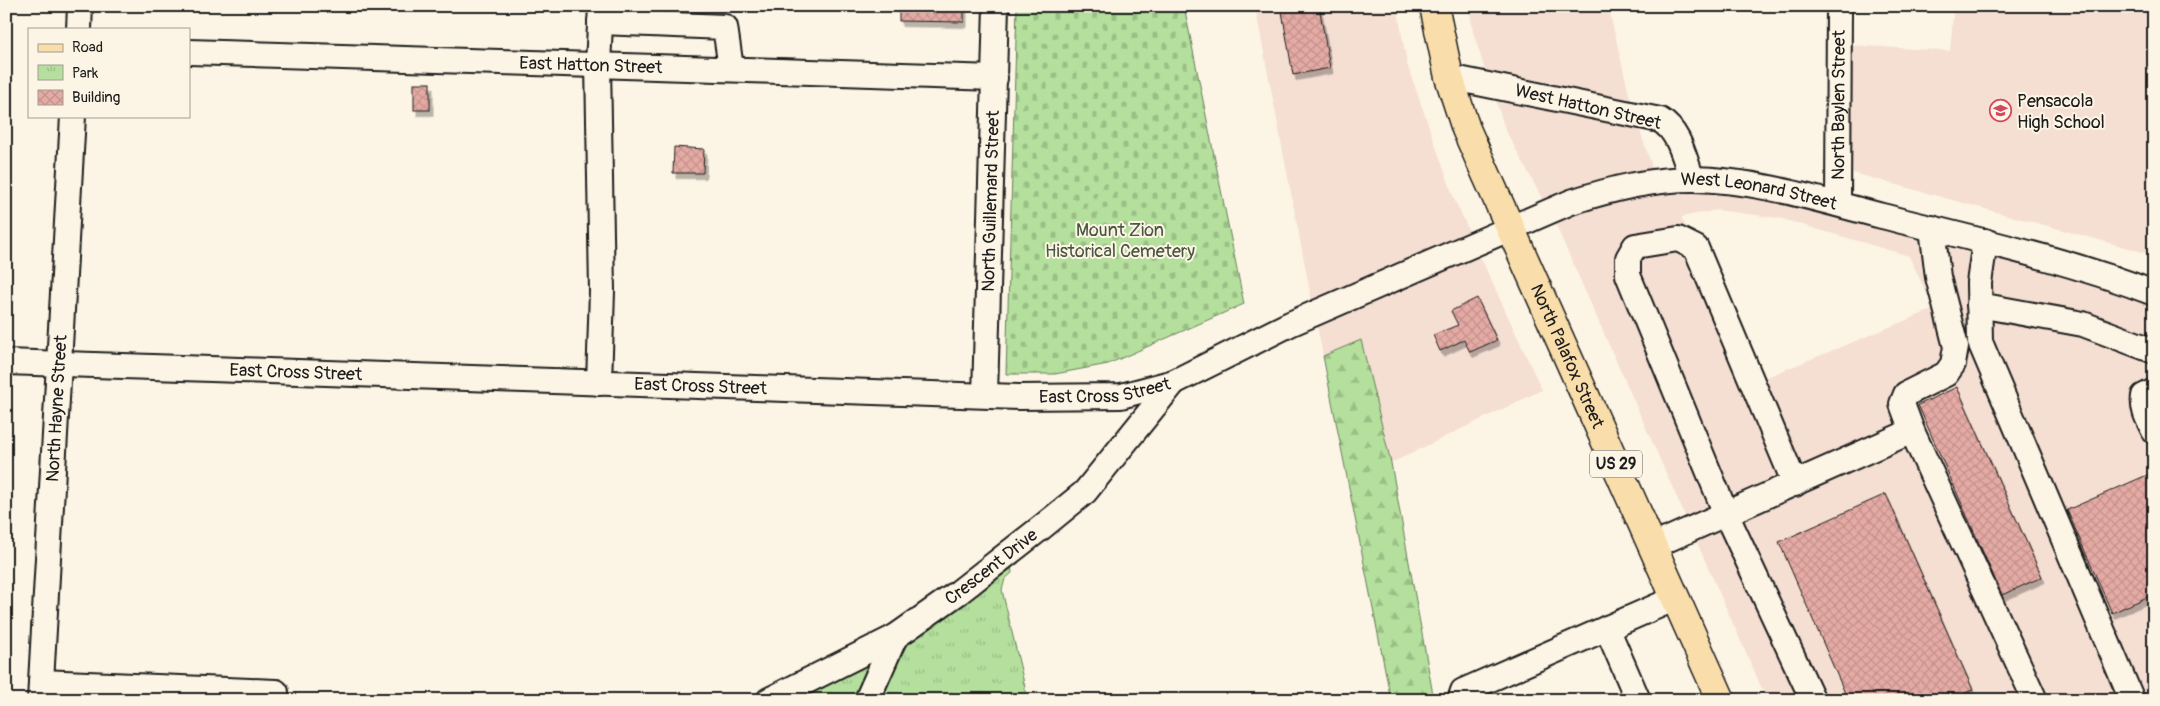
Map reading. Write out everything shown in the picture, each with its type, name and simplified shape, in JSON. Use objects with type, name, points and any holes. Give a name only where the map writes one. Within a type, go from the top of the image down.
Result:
[{"type":"main road","name":"North Palafox Street","points":[[1434,6],[1449,77],[1466,129],[1721,700]]},
{"type":"street","points":[[79,28],[80,6]]},
{"type":"street","name":"North Guillemard Street","points":[[985,395],[996,6]]},
{"type":"street","name":"North Baylen Street","points":[[1838,204],[1839,6]]},
{"type":"street","points":[[599,382],[602,292],[598,64],[600,14],[726,27],[730,68]]},
{"type":"street","name":"East Hatton Street","points":[[190,52],[994,78]]},
{"type":"street","name":"West Hatton Street","points":[[1449,77],[1660,120],[1675,133],[1692,179]]},
{"type":"street","name":"North Hayne Street","points":[[40,691],[74,118]]},
{"type":"street","name":"West Leonard Street","points":[[1372,289],[1571,202],[1610,190],[1660,181],[1692,179],[1751,183],[1838,204],[1985,241],[2107,275],[2154,293]]},
{"type":"street","points":[[1932,228],[1938,277],[1956,347],[1953,364],[1946,374],[1906,394],[1902,404],[1912,431],[2035,700]]},
{"type":"street","points":[[1796,484],[1696,248],[1678,239],[1635,246],[1628,258],[1628,275],[1726,514],[1813,700]]},
{"type":"street","points":[[1985,241],[1979,283],[1980,342],[2132,700]]},
{"type":"street","name":"East Cross Street","points":[[6,362],[985,395],[1121,396],[1174,382],[1278,330],[1372,289]]},
{"type":"street","points":[[1979,305],[2084,324],[2154,351]]},
{"type":"street","name":"Crescent Drive","points":[[769,700],[894,637],[959,592],[1085,492],[1174,382]]},
{"type":"street","points":[[2154,391],[2144,396],[2143,403],[2145,414],[2154,431]]},
{"type":"street","points":[[1653,546],[1912,431]]},
{"type":"street","points":[[1460,700],[1463,690],[1676,598]]},
{"type":"street","points":[[1607,628],[1638,700]]},
{"type":"street","points":[[867,700],[894,637]]},
{"type":"street","points":[[40,691],[276,692]]},
{"type":"shaded area","points":[[1255,6],[1397,6],[1407,64],[1455,201],[1470,233],[1312,302]]},
{"type":"shaded area","points":[[1469,6],[1608,6],[1631,102],[1486,73],[1473,32]]},
{"type":"shaded area","name":"Pensacola High School","points":[[1954,6],[2154,6],[2154,255],[1850,172],[1846,45],[1950,51]]},
{"type":"shaded area","points":[[1495,98],[1639,128],[1653,170],[1607,179],[1544,202],[1505,129]]},
{"type":"shaded area","points":[[1685,191],[1687,194],[1694,191],[1749,194],[1827,213],[1828,216],[1836,215],[2030,264],[2103,286],[2154,306],[2154,700],[1767,700],[1554,221],[1611,201],[1656,193]],"holes":[[[1717,210],[1779,218],[1909,256],[1934,309],[1762,379],[1681,217]]]},
{"type":"shaded area","points":[[1479,254],[1542,390],[1391,463],[1361,341],[1323,356],[1317,325]]},
{"type":"green space","name":"Mount Zion Historical Cemetery","points":[[1017,6],[1184,6],[1244,304],[1108,364],[1055,374],[1006,374]]},
{"type":"green space","points":[[1361,340],[1391,463],[1434,700],[1391,700],[1323,356]]},
{"type":"green space","points":[[1011,565],[1012,573],[1005,579],[1002,590],[1028,700],[878,700],[902,645]]},
{"type":"green space","points":[[873,660],[857,700],[793,700]]},
{"type":"building","points":[[899,6],[964,6],[964,22],[899,21]]},
{"type":"building","points":[[1281,6],[1319,6],[1330,68],[1293,75]]},
{"type":"building","points":[[414,83],[430,83],[430,110],[414,110]]},
{"type":"building","points":[[674,147],[704,149],[703,173],[673,173]]},
{"type":"building","points":[[1477,298],[1497,340],[1470,352],[1464,340],[1440,351],[1433,335],[1458,325],[1451,311]]},
{"type":"building","points":[[1957,387],[2042,577],[2002,595],[1918,405]]},
{"type":"building","points":[[2154,472],[2154,594],[2112,613],[2067,510]]},
{"type":"building","points":[[1886,494],[1973,690],[1965,693],[1967,700],[1848,700],[1779,542]]},
{"type":"place","name":"Pensacola High School","points":[[2001,111]]}]
